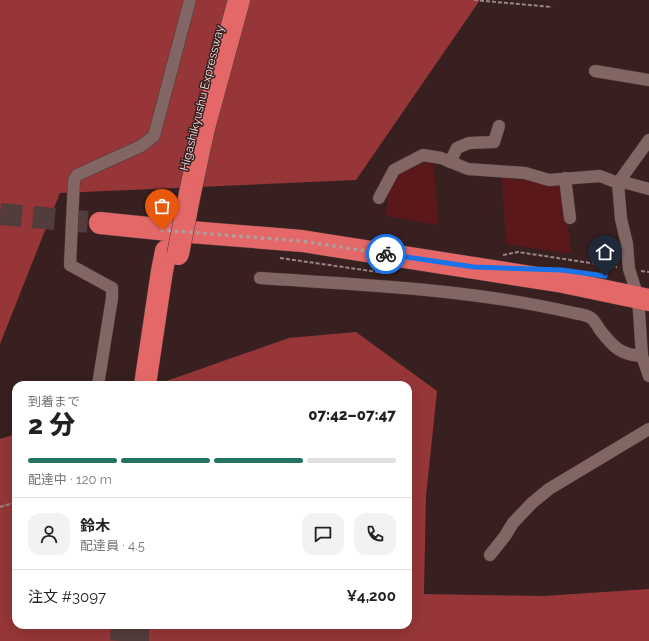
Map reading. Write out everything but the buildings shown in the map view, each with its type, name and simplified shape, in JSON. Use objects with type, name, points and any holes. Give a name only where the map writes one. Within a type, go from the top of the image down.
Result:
[{"type":"highway","name":"Higashikyushu Expressway","points":[[184,192],[187,151],[210,60],[228,0]]},
{"type":"highway","name":"Higashikyushu Expressway","points":[[156,381],[172,253],[184,192],[204,128],[239,0]]},
{"type":"highway","points":[[100,223],[302,241],[563,282],[642,290]]},
{"type":"highway","name":"Higashikyushu Expressway","points":[[146,381],[162,271],[172,253]]},
{"type":"street","points":[[99,381],[112,298],[112,288],[70,265],[74,180],[77,175],[142,146],[154,136],[190,0]]},
{"type":"street","points":[[595,71],[649,80]]},
{"type":"street","points":[[450,162],[457,148],[468,143],[494,142],[499,126]]},
{"type":"street","points":[[648,142],[618,182],[621,219],[627,244],[629,269],[642,290],[642,356],[649,376]]},
{"type":"street","points":[[379,198],[394,170],[423,156],[441,158],[468,169],[525,174],[549,180],[600,176],[649,189]]},
{"type":"street","points":[[565,178],[570,218]]},
{"type":"street","points":[[260,278],[418,288],[491,298],[570,312],[592,319],[609,342],[620,351],[631,355],[642,356]]},
{"type":"street","points":[[490,555],[513,523],[549,488],[649,429]]},
{"type":"path","points":[[474,0],[552,8]]},
{"type":"path","points":[[0,507],[12,503]]},
{"type":"shaded area","points":[[0,0],[480,0],[356,180],[60,193],[0,344]]},
{"type":"shaded area","points":[[433,161],[439,225],[386,216],[388,193],[398,175],[418,164]]},
{"type":"shaded area","points":[[502,178],[560,183],[572,254],[506,244]]},
{"type":"shaded area","points":[[356,332],[437,391],[426,496],[424,594],[543,596],[649,589],[649,641],[0,641],[0,439],[12,435],[12,629],[412,629],[412,381],[166,381],[289,338]]},
{"type":"tunnel","points":[[0,214],[100,223]]},
{"type":"tunnel","points":[[121,641],[122,629]]},
{"type":"tunnel","points":[[138,629],[138,641]]},
{"type":"way so far","points":[[162,230],[302,241],[386,254]]},
{"type":"route","points":[[386,254],[474,267],[562,270],[605,276]]}]
